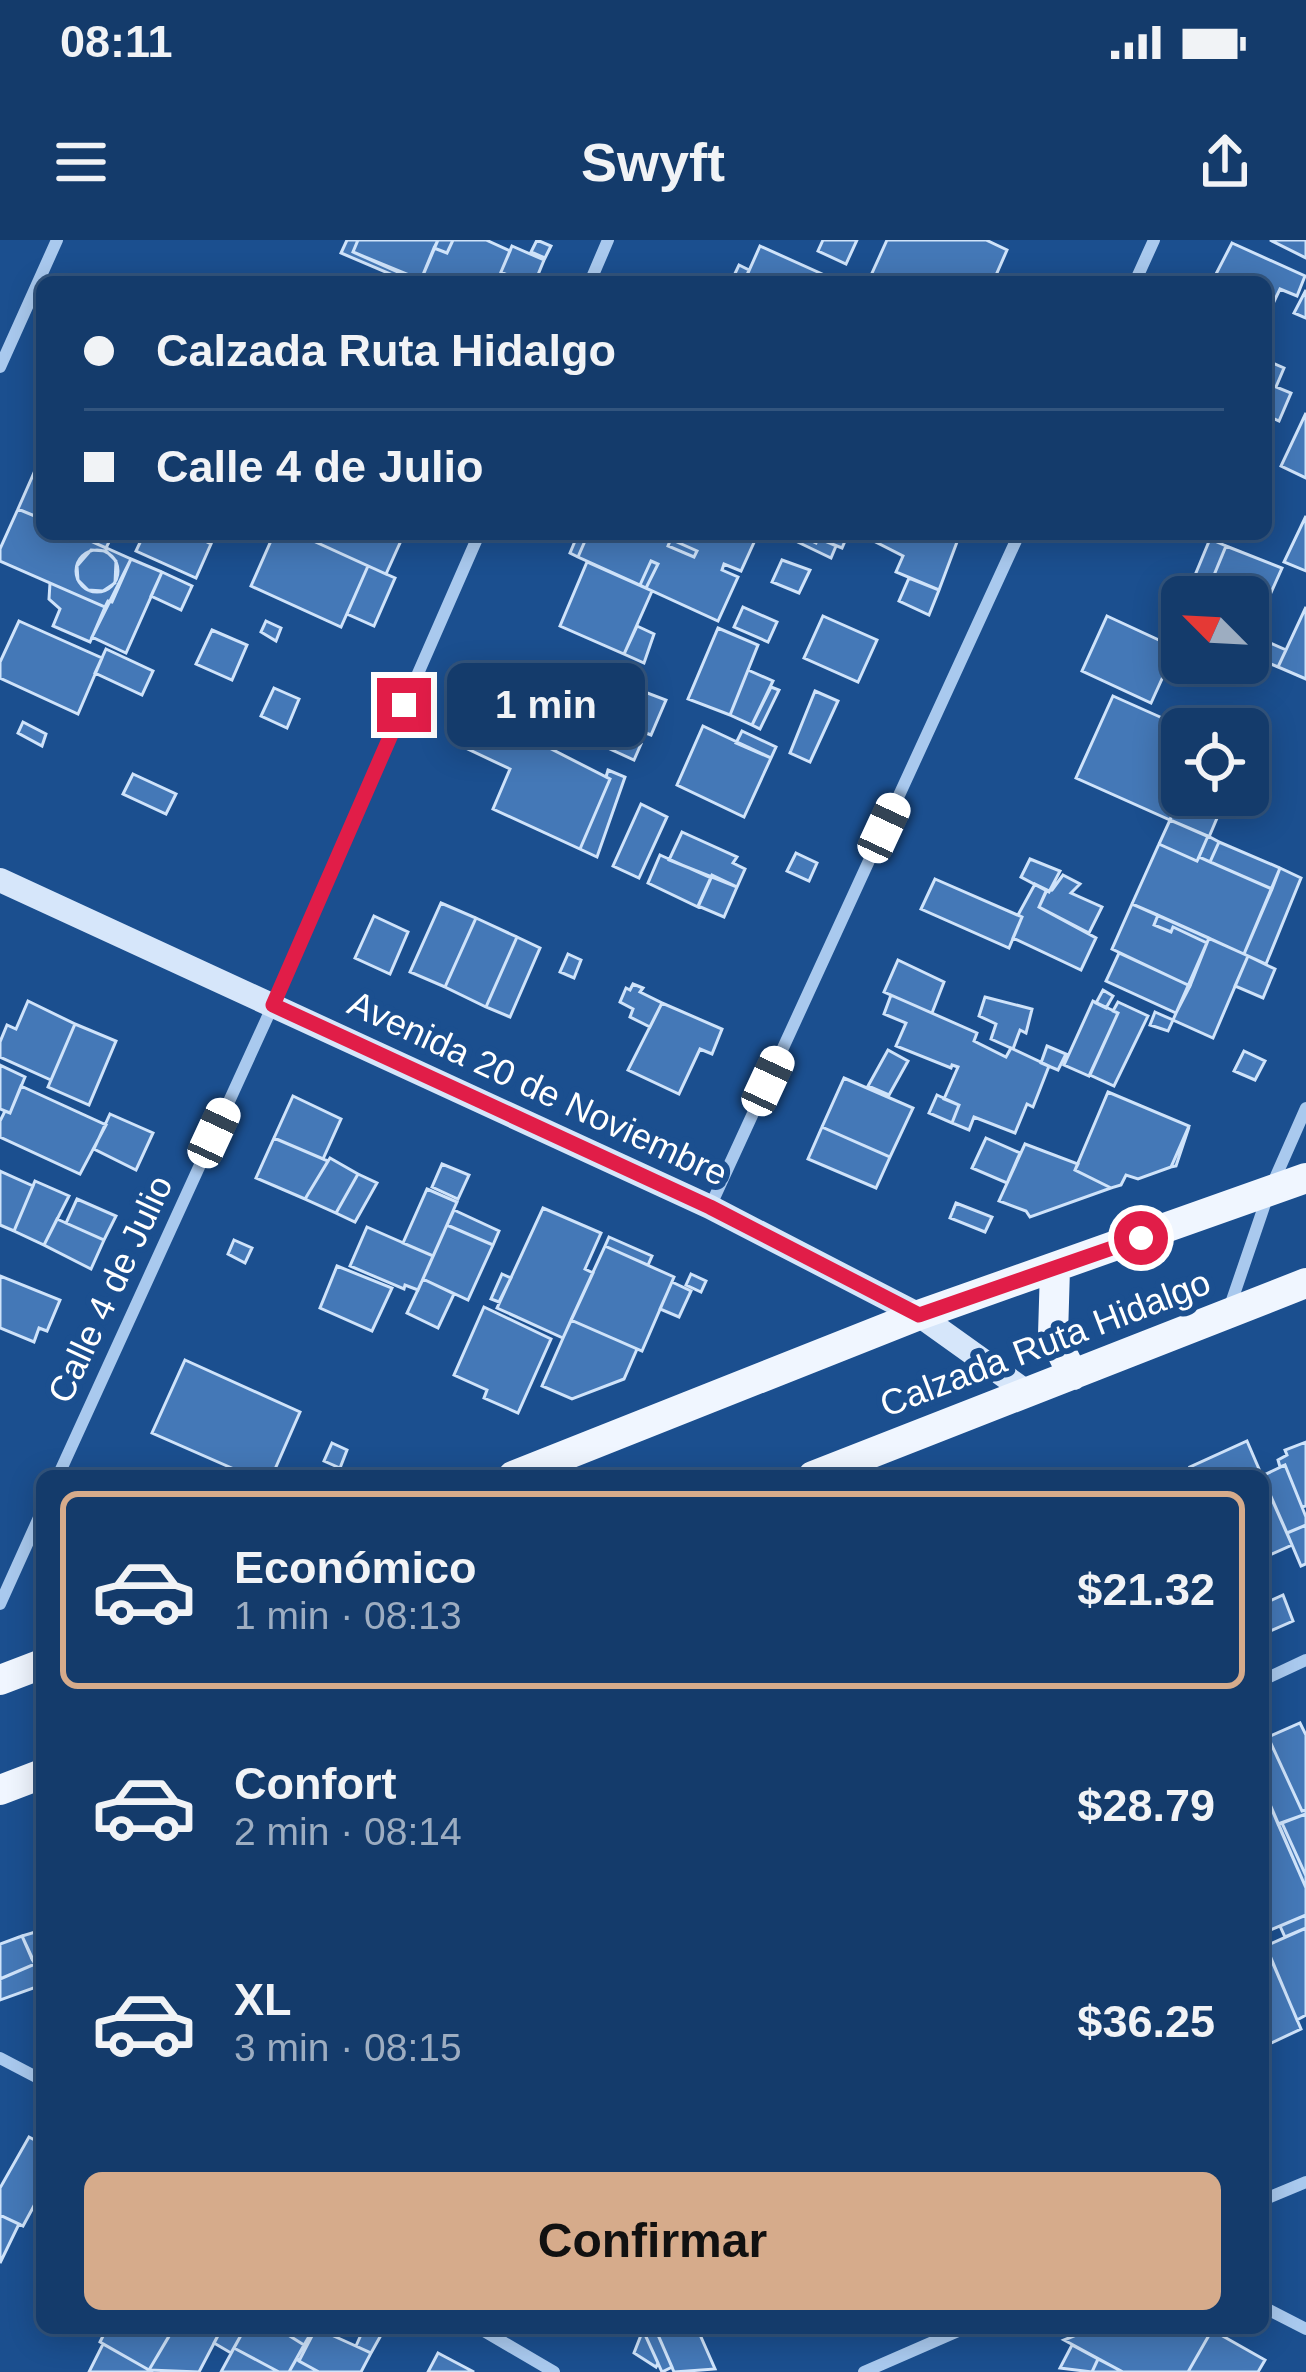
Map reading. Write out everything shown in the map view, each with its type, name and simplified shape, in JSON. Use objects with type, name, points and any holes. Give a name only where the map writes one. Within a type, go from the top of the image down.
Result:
[{"type":"main road","name":"Avenida 20 de Noviembre","points":[[0,880],[710,1207],[919,1315],[1028,1393]]},
{"type":"main road","name":"Calzada Ruta Hidalgo","points":[[528,1470],[919,1315],[1306,1178]]},
{"type":"main road","points":[[1055,1269],[1053,1335],[1073,1375]]},
{"type":"main road","name":"Calzada Ruta Hidalgo","points":[[829,1470],[1306,1283]]},
{"type":"main road","points":[[0,1680],[36,1666]]},
{"type":"main road","points":[[0,1790],[36,1776]]},
{"type":"street","points":[[41,276],[57,240]]},
{"type":"street","points":[[593,276],[608,240]]},
{"type":"street","points":[[1138,276],[1154,240]]},
{"type":"street","points":[[0,367],[36,287]]},
{"type":"street","name":"Calle 4 de Julio","points":[[61,1470],[273,1005],[476,540]]},
{"type":"street","points":[[710,1207],[1016,540]]},
{"type":"street","points":[[1227,1314],[1269,1192],[1306,1108]]},
{"type":"street","points":[[0,1604],[36,1524]]},
{"type":"street","points":[[1269,1677],[1306,1660]]},
{"type":"street","points":[[0,2058],[36,2077]]},
{"type":"street","points":[[1269,2197],[1306,2182]]},
{"type":"street","points":[[1269,2310],[1306,2329]]},
{"type":"street","points":[[489,2334],[554,2372]]},
{"type":"street","points":[[864,2372],[951,2334]]},
{"type":"building","points":[[347,240],[358,240],[353,252],[407,276],[395,276],[341,253]]},
{"type":"building","points":[[358,240],[438,240],[423,276],[411,276],[353,252]]},
{"type":"building","points":[[438,240],[453,240],[447,253],[434,248]]},
{"type":"building","points":[[453,240],[486,240],[510,251],[501,272],[509,276],[422,276],[434,248],[447,253]]},
{"type":"building","points":[[537,240],[551,246],[545,258],[531,252]]},
{"type":"building","points":[[823,240],[857,240],[846,264],[818,251]]},
{"type":"building","points":[[887,240],[986,240],[1007,250],[996,276],[871,276]]},
{"type":"building","points":[[1270,240],[1306,240],[1306,258]]},
{"type":"building","points":[[1232,243],[1305,276],[1297,296],[1280,289],[1272,306],[1272,276],[1216,274]]},
{"type":"building","points":[[512,246],[544,260],[537,276],[501,272]]},
{"type":"building","points":[[760,246],[827,276],[747,276]]},
{"type":"building","points":[[739,265],[749,270],[746,276],[734,276]]},
{"type":"building","points":[[1306,290],[1306,318],[1294,313]]},
{"type":"building","points":[[1272,363],[1284,368],[1276,387],[1291,393],[1279,421],[1272,418]]},
{"type":"building","points":[[1306,413],[1306,478],[1281,466]]},
{"type":"building","points":[[36,468],[36,516],[18,509]]},
{"type":"building","points":[[18,509],[36,516],[36,540],[88,540],[131,559],[112,602],[105,607],[0,561],[0,549]],"holes":[[[91,550],[106,551],[116,561],[115,583],[103,591],[88,590],[78,580],[77,566]]]},
{"type":"building","points":[[1306,516],[1306,571],[1284,562]]},
{"type":"building","points":[[141,540],[211,544],[196,578],[136,551]]},
{"type":"building","points":[[271,540],[311,540],[368,566],[341,627],[251,586]]},
{"type":"building","points":[[311,540],[401,540],[386,574]]},
{"type":"building","points":[[575,540],[585,540],[578,557],[570,553]]},
{"type":"building","points":[[585,540],[670,540],[668,546],[694,557],[697,551],[678,540],[755,540],[741,571],[724,564],[722,570],[738,577],[718,621],[646,588],[658,564],[651,561],[640,585],[578,557]]},
{"type":"building","points":[[670,540],[678,540],[697,551],[694,557],[668,546]]},
{"type":"building","points":[[794,540],[822,540],[836,546],[831,558]]},
{"type":"building","points":[[822,540],[845,540],[842,548]]},
{"type":"building","points":[[872,540],[958,540],[939,590],[896,572],[903,556]]},
{"type":"building","points":[[1210,540],[1226,546],[1214,576],[1195,576]]},
{"type":"building","points":[[1226,546],[1282,568],[1269,597],[1269,576],[1214,576]]},
{"type":"building","points":[[97,550],[112,556],[118,571],[112,586],[97,592],[82,586],[76,571],[82,556]]},
{"type":"building","points":[[131,559],[162,572],[126,653],[92,637]]},
{"type":"building","points":[[782,560],[810,570],[799,593],[772,582]]},
{"type":"building","points":[[651,561],[658,564],[646,588],[640,585]]},
{"type":"building","points":[[587,562],[652,591],[624,654],[560,626]]},
{"type":"building","points":[[368,566],[395,578],[374,626],[347,614]]},
{"type":"building","points":[[162,572],[192,586],[181,610],[151,596]]},
{"type":"building","points":[[909,578],[939,590],[929,615],[899,601]]},
{"type":"building","points":[[50,583],[105,607],[90,642],[53,626],[60,609],[49,599]]},
{"type":"building","points":[[743,607],[777,622],[768,642],[734,627]]},
{"type":"building","points":[[1306,607],[1306,679],[1278,667]]},
{"type":"building","points":[[823,616],[877,640],[858,682],[804,658]]},
{"type":"building","points":[[1107,616],[1161,641],[1161,681],[1151,703],[1082,671]]},
{"type":"building","points":[[19,621],[102,658],[78,714],[0,678],[0,662]]},
{"type":"building","points":[[266,621],[281,628],[276,641],[261,632]]},
{"type":"building","points":[[637,626],[654,634],[644,663],[624,654]]},
{"type":"building","points":[[718,628],[758,645],[730,715],[688,699]]},
{"type":"building","points":[[212,630],[247,645],[232,680],[196,664]]},
{"type":"building","points":[[1269,642],[1286,650],[1278,667],[1269,663]]},
{"type":"building","points":[[106,649],[153,671],[142,695],[95,673]]},
{"type":"building","points":[[748,670],[773,681],[752,725],[730,715]]},
{"type":"building","points":[[629,686],[666,700],[651,735],[615,721]]},
{"type":"building","points":[[771,687],[779,690],[760,729],[752,725]]},
{"type":"building","points":[[274,688],[299,699],[287,728],[261,716]]},
{"type":"building","points":[[815,691],[838,701],[810,762],[790,753]]},
{"type":"building","points":[[1113,696],[1161,717],[1161,816],[1076,778]]},
{"type":"building","points":[[469,707],[610,779],[580,849],[493,809],[510,769],[453,742]]},
{"type":"building","points":[[23,722],[46,734],[42,746],[18,733]]},
{"type":"building","points":[[703,726],[771,758],[744,817],[677,785]]},
{"type":"building","points":[[742,731],[776,747],[771,758],[736,743]]},
{"type":"building","points":[[617,732],[641,744],[634,760],[610,749]]},
{"type":"building","points":[[608,770],[625,777],[597,857],[580,849],[610,779]]},
{"type":"building","points":[[133,774],[176,794],[166,814],[123,794]]},
{"type":"building","points":[[641,804],[667,817],[639,878],[613,866]]},
{"type":"building","points":[[1172,816],[1218,816],[1209,837],[1170,820]]},
{"type":"building","points":[[1170,820],[1208,836],[1197,861],[1159,844]]},
{"type":"building","points":[[682,832],[737,857],[733,863],[745,869],[737,887],[669,860]]},
{"type":"building","points":[[1208,836],[1219,842],[1210,862],[1199,857]]},
{"type":"building","points":[[1219,842],[1280,868],[1272,889],[1210,862]]},
{"type":"building","points":[[1159,844],[1272,889],[1244,954],[1132,904]]},
{"type":"building","points":[[796,853],[817,863],[809,881],[787,871]]},
{"type":"building","points":[[660,855],[711,878],[698,907],[648,883]]},
{"type":"building","points":[[1030,859],[1060,871],[1049,892],[1021,877]]},
{"type":"building","points":[[1280,868],[1301,878],[1266,964],[1244,954]]},
{"type":"building","points":[[712,875],[737,887],[724,917],[698,906]]},
{"type":"building","points":[[1063,875],[1080,884],[1071,893],[1102,907],[1089,933],[1039,907],[1046,891]]},
{"type":"building","points":[[935,879],[1022,917],[1009,948],[921,909]]},
{"type":"building","points":[[1035,884],[1047,890],[1039,907],[1096,938],[1081,970],[1013,938],[1022,917],[1018,915]]},
{"type":"building","points":[[441,903],[476,918],[445,987],[410,972]]},
{"type":"building","points":[[1132,904],[1158,915],[1154,925],[1171,932],[1173,927],[1207,943],[1190,986],[1112,949]]},
{"type":"building","points":[[1158,915],[1209,938],[1207,943],[1173,927],[1171,932],[1154,925]]},
{"type":"building","points":[[374,916],[408,932],[390,974],[355,958]]},
{"type":"building","points":[[476,918],[517,937],[486,1007],[445,987]]},
{"type":"building","points":[[517,937],[540,948],[510,1017],[486,1007]]},
{"type":"building","points":[[1209,938],[1248,956],[1213,1038],[1173,1020]]},
{"type":"building","points":[[1119,953],[1190,986],[1176,1013],[1106,981]]},
{"type":"building","points":[[568,954],[581,960],[574,978],[560,972]]},
{"type":"building","points":[[1248,956],[1275,969],[1263,998],[1235,986]]},
{"type":"building","points":[[898,960],[944,982],[932,1013],[884,992]]},
{"type":"building","points":[[633,984],[662,1003],[650,1027],[630,1017],[633,1009],[620,1002]]},
{"type":"building","points":[[1103,990],[1113,996],[1106,1008],[1096,1003]]},
{"type":"building","points":[[891,995],[977,1033],[974,1041],[1006,1057],[1011,1048],[1049,1066],[1033,1107],[1027,1104],[1015,1133],[974,1117],[969,1130],[952,1123],[959,1105],[944,1099],[958,1067],[896,1046],[906,1023],[884,1014]]},
{"type":"building","points":[[985,997],[1032,1009],[1026,1033],[1020,1030],[1013,1049],[991,1039],[996,1024],[979,1016]]},
{"type":"building","points":[[28,1001],[75,1024],[51,1080],[0,1057],[7,1025],[16,1029]]},
{"type":"building","points":[[1093,1001],[1118,1013],[1089,1076],[1064,1065]]},
{"type":"building","points":[[1118,1002],[1148,1016],[1114,1086],[1090,1075],[1118,1013],[1113,1011]]},
{"type":"building","points":[[662,1003],[722,1029],[712,1054],[700,1049],[679,1094],[628,1070]]},
{"type":"building","points":[[1155,1012],[1173,1020],[1168,1031],[1150,1025]]},
{"type":"building","points":[[75,1024],[116,1041],[89,1105],[48,1087]]},
{"type":"building","points":[[1047,1046],[1066,1054],[1058,1070],[1041,1063]]},
{"type":"building","points":[[888,1050],[908,1061],[889,1095],[868,1086]]},
{"type":"building","points":[[1244,1051],[1265,1061],[1255,1080],[1234,1071]]},
{"type":"building","points":[[0,1065],[25,1077],[10,1113],[0,1109]]},
{"type":"building","points":[[844,1078],[913,1108],[890,1157],[822,1127]]},
{"type":"building","points":[[21,1086],[106,1125],[80,1174],[0,1137],[0,1121],[5,1111],[10,1113]]},
{"type":"building","points":[[1108,1092],[1189,1126],[1171,1167],[1138,1179],[1126,1175],[1121,1185],[1111,1188],[1075,1170]]},
{"type":"building","points":[[937,1095],[959,1105],[952,1123],[929,1113]]},
{"type":"building","points":[[293,1096],[341,1119],[323,1159],[274,1138]]},
{"type":"building","points":[[110,1114],[153,1133],[136,1170],[94,1149]]},
{"type":"building","points":[[822,1127],[890,1157],[876,1188],[808,1159]]},
{"type":"building","points":[[1189,1127],[1176,1166],[1171,1167]]},
{"type":"building","points":[[274,1138],[328,1161],[305,1199],[256,1178]]},
{"type":"building","points":[[986,1138],[1020,1153],[1007,1183],[972,1168]]},
{"type":"building","points":[[1025,1144],[1078,1164],[1075,1170],[1111,1188],[1030,1217],[999,1201]]},
{"type":"building","points":[[330,1158],[358,1174],[336,1213],[305,1199]]},
{"type":"building","points":[[442,1164],[469,1175],[458,1199],[432,1187]]},
{"type":"building","points":[[0,1171],[33,1186],[14,1231],[0,1225]]},
{"type":"building","points":[[358,1174],[377,1183],[355,1222],[336,1213]]},
{"type":"building","points":[[35,1181],[69,1196],[44,1245],[14,1231]]},
{"type":"building","points":[[427,1189],[457,1202],[433,1256],[403,1243]]},
{"type":"building","points":[[77,1199],[116,1216],[104,1240],[66,1223]]},
{"type":"building","points":[[956,1203],[992,1217],[985,1232],[950,1218]]},
{"type":"building","points":[[543,1208],[601,1233],[585,1269],[593,1273],[563,1338],[497,1308]]},
{"type":"building","points":[[454,1210],[499,1231],[493,1245],[447,1225]]},
{"type":"building","points":[[57,1219],[104,1240],[91,1269],[44,1245]]},
{"type":"building","points":[[447,1225],[493,1245],[468,1300],[423,1279]]},
{"type":"building","points":[[367,1227],[433,1256],[418,1290],[405,1285],[404,1289],[350,1266]]},
{"type":"building","points":[[609,1237],[652,1256],[648,1265],[605,1246]]},
{"type":"building","points":[[234,1240],[252,1248],[245,1263],[228,1254]]},
{"type":"building","points":[[605,1246],[674,1277],[642,1351],[571,1320]]},
{"type":"building","points":[[337,1266],[392,1288],[372,1331],[320,1308]]},
{"type":"building","points":[[502,1274],[511,1278],[499,1302],[491,1299]]},
{"type":"building","points":[[691,1274],[706,1281],[701,1292],[686,1285]]},
{"type":"building","points":[[0,1276],[60,1300],[47,1331],[39,1328],[34,1342],[0,1328]]},
{"type":"building","points":[[423,1279],[454,1294],[438,1328],[407,1313]]},
{"type":"building","points":[[672,1282],[691,1291],[679,1317],[660,1309]]},
{"type":"building","points":[[484,1307],[551,1339],[518,1413],[484,1398],[487,1390],[454,1375]]},
{"type":"building","points":[[571,1320],[637,1349],[624,1379],[572,1399],[542,1386]]},
{"type":"building","points":[[185,1360],[300,1412],[275,1470],[236,1470],[152,1433]]},
{"type":"building","points":[[1247,1441],[1259,1470],[1192,1470]]},
{"type":"building","points":[[1306,1442],[1306,1506],[1302,1507],[1285,1465],[1280,1467],[1278,1460],[1287,1455],[1285,1450]]},
{"type":"building","points":[[332,1443],[347,1450],[340,1468],[324,1461]]},
{"type":"building","points":[[1285,1465],[1306,1525],[1287,1533],[1269,1492],[1269,1473]]},
{"type":"building","points":[[1269,1493],[1292,1545],[1269,1555]]},
{"type":"building","points":[[1306,1525],[1306,1564],[1301,1566],[1287,1533]]},
{"type":"building","points":[[1283,1595],[1293,1621],[1269,1632],[1269,1601]]},
{"type":"building","points":[[1300,1723],[1306,1735],[1306,1810],[1302,1811],[1269,1737]]},
{"type":"building","points":[[1269,1739],[1302,1811],[1306,1810],[1278,1824],[1269,1802]]},
{"type":"building","points":[[1269,1802],[1306,1888],[1306,1915],[1269,1930]]},
{"type":"building","points":[[1306,1814],[1306,1876],[1282,1823]]},
{"type":"building","points":[[1282,1823],[1306,1876],[1306,1888],[1278,1824]]},
{"type":"building","points":[[1306,1915],[1306,1928],[1285,1937],[1280,1926]]},
{"type":"building","points":[[1306,1928],[1306,2015],[1297,2020],[1269,1953],[1269,1945]]},
{"type":"building","points":[[36,1932],[36,1957],[32,1959],[22,1936]]},
{"type":"building","points":[[22,1936],[35,1964],[0,1979],[0,1944]]},
{"type":"building","points":[[36,1957],[36,1987],[0,2000],[0,1979],[35,1964],[32,1959]]},
{"type":"building","points":[[1269,1960],[1301,2029],[1269,2044]]},
{"type":"building","points":[[29,2137],[36,2141],[36,2202],[23,2226],[0,2215],[0,2188]]},
{"type":"building","points":[[0,2215],[19,2224],[0,2263]]},
{"type":"building","points":[[104,2334],[169,2336],[149,2370],[100,2342]]},
{"type":"building","points":[[170,2334],[219,2334],[199,2372],[149,2370]]},
{"type":"building","points":[[219,2334],[242,2334],[231,2353],[214,2343]]},
{"type":"building","points":[[242,2334],[287,2334],[304,2345],[289,2372],[279,2372],[234,2348]]},
{"type":"building","points":[[287,2334],[310,2334],[304,2345]]},
{"type":"building","points":[[313,2334],[329,2334],[371,2353],[361,2372],[319,2372],[299,2361]]},
{"type":"building","points":[[361,2334],[382,2334],[371,2353],[356,2346]]},
{"type":"building","points":[[645,2334],[658,2334],[672,2367],[662,2372]]},
{"type":"building","points":[[645,2334],[656,2367],[634,2353]]},
{"type":"building","points":[[658,2334],[700,2334],[715,2369],[674,2372]]},
{"type":"building","points":[[1078,2334],[1210,2334],[1188,2372],[1123,2372],[1064,2340]]},
{"type":"building","points":[[1210,2334],[1219,2334],[1265,2360],[1258,2372],[1188,2372]]},
{"type":"building","points":[[103,2344],[149,2370],[153,2372],[89,2372]]},
{"type":"building","points":[[1072,2345],[1098,2359],[1092,2372],[1060,2368]]},
{"type":"building","points":[[234,2348],[279,2372],[221,2372]]},
{"type":"building","points":[[438,2353],[474,2372],[428,2372]]},
{"type":"building","points":[[297,2358],[299,2361],[319,2372],[289,2372]]},
{"type":"building","points":[[1098,2359],[1123,2372],[1092,2372]]},
{"type":"route","points":[[404,705],[273,1005],[710,1207],[919,1315],[1141,1238]]}]
